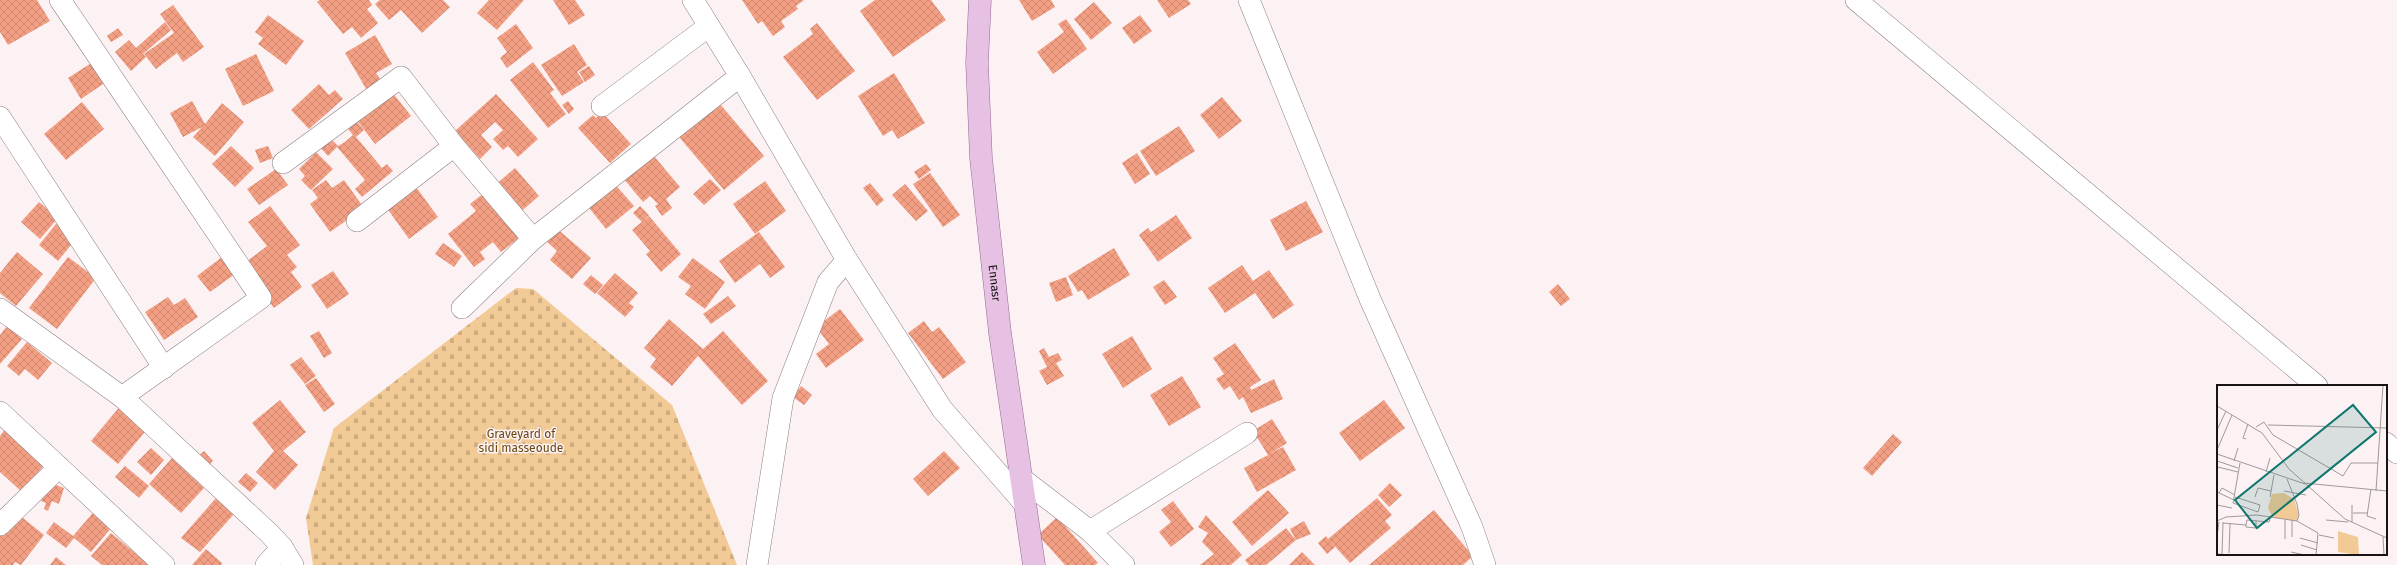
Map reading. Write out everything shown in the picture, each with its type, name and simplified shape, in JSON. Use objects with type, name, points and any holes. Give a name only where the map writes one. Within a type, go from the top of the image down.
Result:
[{"type":"main road","name":"Ennasr","points":[[980,0],[977,63],[981,158],[1000,333],[1022,478],[1023,502],[1034,565]]},
{"type":"street","points":[[60,0],[261,298],[122,397]]},
{"type":"street","points":[[693,0],[740,76],[847,260],[942,409],[1023,502]]},
{"type":"street","points":[[1249,0],[1370,299],[1472,527],[1486,565]]},
{"type":"street","points":[[1856,0],[2316,385]]},
{"type":"street","points":[[602,106],[709,26]]},
{"type":"street","points":[[462,308],[533,238],[740,76]]},
{"type":"street","points":[[284,163],[401,77],[454,146],[533,238]]},
{"type":"street","points":[[0,117],[164,368]]},
{"type":"street","points":[[357,221],[454,146]]},
{"type":"street","points":[[757,565],[783,398],[828,282],[847,260]]},
{"type":"street","points":[[0,310],[122,397],[282,547],[293,565]]},
{"type":"street","points":[[0,412],[164,565]]},
{"type":"street","points":[[1090,531],[1247,433]]},
{"type":"street","points":[[2387,444],[2397,452]]},
{"type":"street","points":[[0,525],[59,467]]},
{"type":"street","points":[[1022,478],[1090,531],[1124,565]]},
{"type":"street","points":[[266,565],[282,547]]},
{"type":"green space","name":"Graveyard of sidi masseoude","points":[[516,288],[533,289],[672,405],[737,565],[313,565],[306,518],[334,428]]},
{"type":"building","points":[[0,0],[37,0],[50,21],[8,45],[0,32]]},
{"type":"building","points":[[320,0],[369,0],[372,5],[367,9],[378,23],[361,38],[352,27],[343,34],[317,2]]},
{"type":"building","points":[[380,0],[443,0],[450,7],[422,33],[401,10],[389,20],[375,4]]},
{"type":"building","points":[[489,0],[524,0],[497,30],[477,13]]},
{"type":"building","points":[[553,0],[575,0],[585,15],[569,25]]},
{"type":"building","points":[[742,0],[804,0],[796,6],[798,9],[781,21],[785,27],[773,36],[762,21],[758,24]]},
{"type":"building","points":[[875,0],[931,0],[946,20],[893,57],[860,11]]},
{"type":"building","points":[[1019,0],[1051,0],[1055,7],[1032,21]]},
{"type":"building","points":[[1157,0],[1188,0],[1191,4],[1169,18]]},
{"type":"building","points":[[1094,2],[1112,23],[1091,40],[1074,19]]},
{"type":"building","points":[[173,5],[204,47],[183,62],[177,53],[156,69],[144,54],[174,33],[160,14]]},
{"type":"building","points":[[268,15],[304,41],[286,65],[258,44],[263,38],[255,32]]},
{"type":"building","points":[[1140,15],[1152,31],[1134,44],[1122,28]]},
{"type":"building","points":[[1066,19],[1087,49],[1053,74],[1037,52],[1064,32],[1058,24]]},
{"type":"building","points":[[165,22],[171,30],[143,54],[146,57],[131,71],[115,52],[129,40],[136,48]]},
{"type":"building","points":[[817,23],[855,71],[817,100],[783,57],[813,34],[810,29]]},
{"type":"building","points":[[516,24],[533,48],[507,68],[500,58],[507,52],[497,38]]},
{"type":"building","points":[[118,28],[123,35],[111,42],[107,36]]},
{"type":"building","points":[[375,35],[392,64],[376,73],[383,83],[368,92],[345,53]]},
{"type":"building","points":[[574,44],[587,65],[577,72],[584,82],[562,96],[541,65]]},
{"type":"building","points":[[256,54],[274,91],[243,106],[225,69]]},
{"type":"building","points":[[96,60],[109,80],[81,99],[68,78]]},
{"type":"building","points":[[533,62],[554,90],[550,93],[566,114],[548,128],[510,80]]},
{"type":"building","points":[[589,66],[595,75],[585,82],[579,72]]},
{"type":"building","points":[[894,73],[925,123],[898,139],[892,130],[883,136],[858,96]]},
{"type":"building","points":[[319,84],[329,95],[335,90],[343,99],[309,129],[291,110]]},
{"type":"building","points":[[392,92],[411,116],[375,144],[356,119]]},
{"type":"building","points":[[496,94],[538,139],[518,157],[508,146],[503,150],[493,139],[503,130],[495,122],[481,135],[492,147],[480,159],[455,131]]},
{"type":"building","points":[[714,97],[764,156],[724,190],[674,131]]},
{"type":"building","points":[[1222,97],[1242,121],[1219,139],[1200,115]]},
{"type":"building","points":[[192,101],[205,124],[222,103],[244,122],[215,156],[193,137],[202,127],[183,137],[170,113]]},
{"type":"building","points":[[568,101],[574,109],[569,114],[562,105]]},
{"type":"building","points":[[82,102],[104,129],[66,160],[44,134]]},
{"type":"building","points":[[602,112],[631,144],[610,163],[578,128],[593,115],[596,118]]},
{"type":"building","points":[[354,118],[364,130],[356,137],[382,168],[387,164],[393,171],[362,197],[355,189],[365,180],[337,147],[328,156],[318,145],[328,136],[338,146],[345,142],[353,135],[345,125]]},
{"type":"building","points":[[1179,126],[1195,151],[1156,176],[1140,151]]},
{"type":"building","points":[[231,146],[254,168],[235,187],[212,164]]},
{"type":"building","points":[[268,146],[273,158],[260,163],[255,150]]},
{"type":"building","points":[[648,149],[680,187],[666,199],[672,208],[662,216],[655,206],[658,204],[650,196],[643,202],[619,173]]},
{"type":"building","points":[[316,152],[333,169],[311,190],[301,180],[305,176],[299,169]]},
{"type":"building","points":[[1137,153],[1150,174],[1135,184],[1122,163]]},
{"type":"building","points":[[926,164],[931,170],[919,179],[914,172]]},
{"type":"building","points":[[515,168],[539,196],[518,214],[494,186]]},
{"type":"building","points":[[276,169],[288,185],[259,205],[247,189]]},
{"type":"building","points":[[930,173],[960,215],[943,227],[913,184]]},
{"type":"building","points":[[710,179],[721,190],[704,205],[693,194]]},
{"type":"building","points":[[326,180],[332,188],[344,180],[364,208],[330,232],[310,204],[318,198],[312,190]]},
{"type":"building","points":[[765,181],[786,211],[755,234],[733,204]]},
{"type":"building","points":[[613,182],[634,206],[606,229],[586,204]]},
{"type":"building","points":[[413,183],[438,217],[409,239],[384,204]]},
{"type":"building","points":[[870,183],[884,200],[877,206],[863,188]]},
{"type":"building","points":[[905,184],[928,211],[916,221],[892,195]]},
{"type":"building","points":[[484,193],[519,238],[501,252],[493,242],[480,252],[485,259],[474,267],[448,234],[476,211],[470,204]]},
{"type":"building","points":[[1306,201],[1323,232],[1286,251],[1270,220]]},
{"type":"building","points":[[39,202],[58,218],[40,239],[21,222]]},
{"type":"building","points":[[270,206],[300,245],[287,255],[297,267],[291,272],[302,287],[274,308],[242,265],[267,246],[248,222]]},
{"type":"building","points":[[640,206],[649,215],[642,222],[633,213]]},
{"type":"building","points":[[1176,215],[1192,238],[1158,262],[1139,235],[1148,228],[1151,232]]},
{"type":"building","points":[[649,216],[681,254],[661,272],[646,254],[650,251],[632,230]]},
{"type":"building","points":[[56,224],[75,240],[58,261],[39,245]]},
{"type":"building","points":[[555,227],[591,258],[572,279],[550,260],[557,251],[544,239]]},
{"type":"building","points":[[759,232],[785,267],[770,278],[760,264],[735,283],[719,261]]},
{"type":"building","points":[[443,243],[462,256],[454,267],[435,254]]},
{"type":"building","points":[[1114,248],[1130,275],[1088,300],[1082,290],[1078,292],[1068,276]]},
{"type":"building","points":[[17,252],[43,274],[16,306],[0,293],[0,273]]},
{"type":"building","points":[[68,257],[96,278],[57,329],[29,308]]},
{"type":"building","points":[[222,257],[235,274],[210,292],[197,276]]},
{"type":"building","points":[[693,258],[725,282],[705,309],[685,294],[691,286],[678,277]]},
{"type":"building","points":[[1242,265],[1253,281],[1269,270],[1294,305],[1273,319],[1255,293],[1225,313],[1208,288]]},
{"type":"building","points":[[333,271],[349,294],[327,309],[311,285]]},
{"type":"building","points":[[615,273],[638,293],[629,303],[634,307],[625,317],[597,293]]},
{"type":"building","points":[[591,275],[603,285],[595,294],[583,284]]},
{"type":"building","points":[[1066,277],[1073,295],[1056,302],[1049,283]]},
{"type":"building","points":[[1164,280],[1177,297],[1165,305],[1153,287]]},
{"type":"building","points":[[1558,284],[1570,299],[1561,306],[1549,292]]},
{"type":"building","points":[[728,296],[736,306],[711,324],[703,314]]},
{"type":"building","points":[[168,297],[174,305],[185,298],[198,317],[164,340],[145,312]]},
{"type":"building","points":[[840,309],[864,340],[826,368],[816,354],[829,344],[816,327]]},
{"type":"building","points":[[669,319],[703,349],[723,331],[768,381],[742,405],[698,356],[672,386],[650,367],[656,359],[644,348]]},
{"type":"building","points":[[924,321],[932,332],[939,327],[966,362],[943,379],[908,333]]},
{"type":"building","points":[[7,326],[22,339],[0,364],[0,335]]},
{"type":"building","points":[[319,331],[332,353],[324,358],[310,336]]},
{"type":"building","points":[[1132,336],[1152,369],[1123,388],[1102,354]]},
{"type":"building","points":[[27,342],[52,363],[38,380],[25,369],[19,376],[7,366]]},
{"type":"building","points":[[1235,343],[1261,380],[1250,387],[1251,390],[1274,379],[1283,399],[1251,413],[1243,397],[1239,400],[1230,386],[1224,390],[1216,379],[1224,374],[1213,358]]},
{"type":"building","points":[[1044,348],[1049,357],[1058,353],[1062,360],[1056,363],[1064,376],[1047,385],[1039,371],[1047,367],[1039,351]]},
{"type":"building","points":[[301,357],[316,376],[305,384],[290,365]]},
{"type":"building","points":[[1182,376],[1201,407],[1169,426],[1150,395]]},
{"type":"building","points":[[316,378],[335,404],[324,412],[305,385]]},
{"type":"building","points":[[801,386],[812,395],[804,405],[793,397]]},
{"type":"building","points":[[280,400],[306,432],[283,451],[298,465],[275,490],[256,472],[274,451],[252,423]]},
{"type":"building","points":[[1384,400],[1405,428],[1360,461],[1339,433]]},
{"type":"building","points":[[122,404],[149,427],[118,464],[91,441]]},
{"type":"building","points":[[1272,419],[1287,443],[1271,453],[1283,447],[1296,470],[1257,492],[1244,468],[1268,455],[1253,431]]},
{"type":"building","points":[[5,429],[46,463],[22,492],[0,472],[0,436]]},
{"type":"building","points":[[1893,434],[1902,442],[1872,476],[1863,468]]},
{"type":"building","points":[[151,448],[164,460],[151,475],[137,462]]},
{"type":"building","points":[[204,451],[213,461],[206,468],[196,458]]},
{"type":"building","points":[[944,451],[960,468],[928,496],[913,479]]},
{"type":"building","points":[[172,458],[204,488],[181,513],[149,484]]},
{"type":"building","points":[[125,466],[149,486],[139,498],[115,477]]},
{"type":"building","points":[[246,473],[258,483],[250,492],[238,482]]},
{"type":"building","points":[[48,482],[64,488],[59,504],[52,501],[48,511],[44,509],[46,503],[41,501]]},
{"type":"building","points":[[1390,483],[1402,495],[1389,507],[1378,495]]},
{"type":"building","points":[[1268,490],[1289,513],[1252,546],[1232,522]]},
{"type":"building","points":[[216,498],[234,514],[200,552],[181,538]]},
{"type":"building","points":[[1377,498],[1392,515],[1385,521],[1391,528],[1350,563],[1331,542],[1335,547],[1327,554],[1318,543],[1326,536],[1328,539]]},
{"type":"building","points":[[1173,501],[1194,529],[1171,547],[1159,532],[1171,522],[1161,510]]},
{"type":"building","points":[[98,507],[116,522],[91,552],[74,538],[66,548],[46,533],[54,522],[73,536]]},
{"type":"building","points":[[1434,510],[1473,556],[1463,565],[1369,565]]},
{"type":"building","points":[[18,514],[44,535],[21,565],[15,562],[13,565],[0,565],[0,536]]},
{"type":"building","points":[[1206,515],[1242,555],[1231,565],[1200,565],[1214,554],[1202,542],[1208,533],[1198,527]]},
{"type":"building","points":[[1057,517],[1098,563],[1095,565],[1065,565],[1038,535]]},
{"type":"building","points":[[1304,521],[1311,534],[1296,540],[1290,529]]},
{"type":"building","points":[[1286,528],[1296,540],[1266,565],[1249,565],[1245,560]]},
{"type":"building","points":[[111,533],[135,553],[141,546],[162,565],[102,565],[91,556]]},
{"type":"building","points":[[206,549],[222,563],[221,565],[192,565]]},
{"type":"building","points":[[1302,552],[1315,565],[1289,565]]},
{"type":"building","points":[[56,557],[66,565],[50,565]]}]
